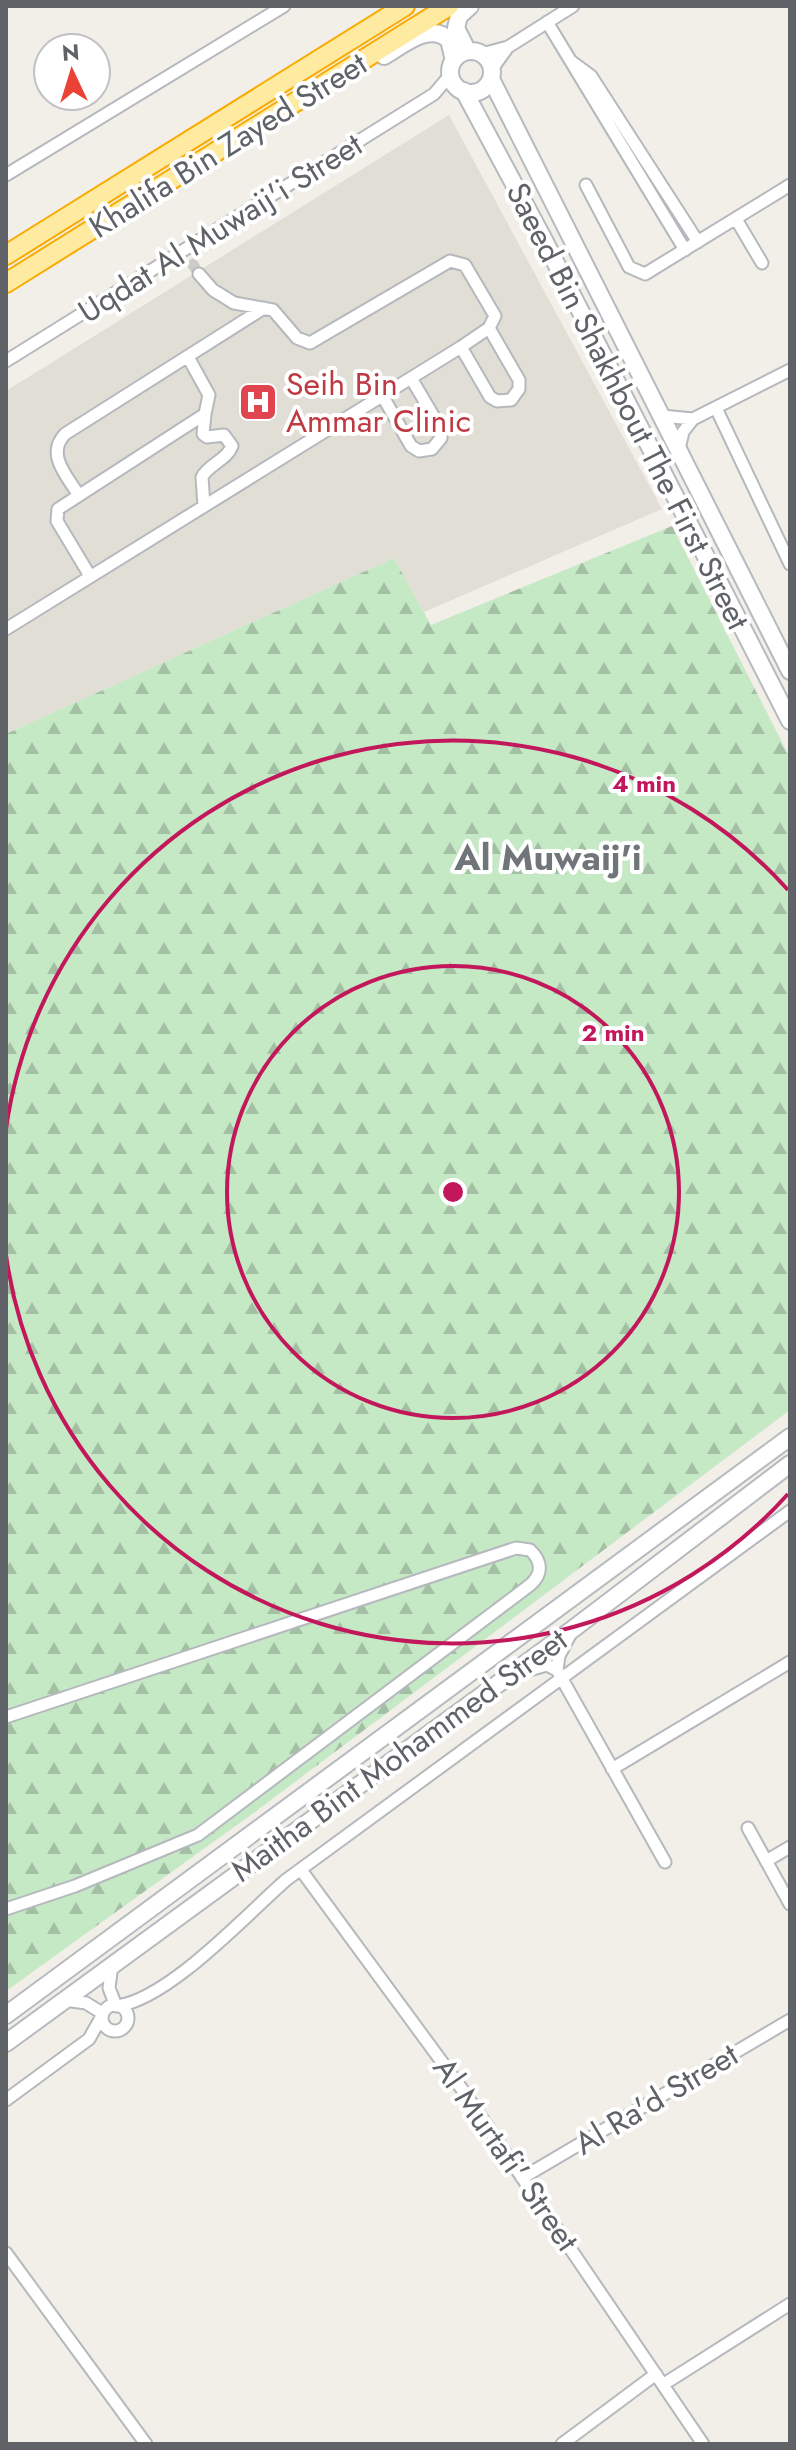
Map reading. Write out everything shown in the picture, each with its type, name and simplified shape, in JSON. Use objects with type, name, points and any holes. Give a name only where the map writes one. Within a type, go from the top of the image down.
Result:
[{"type":"highway","name":"Khalifa Bin Zayed Street","points":[[6,255],[405,6]]},
{"type":"highway","name":"Khalifa Bin Zayed Street","points":[[6,283],[449,6]]},
{"type":"main road","name":"Saeed Bin Shakhbout The First Street","points":[[463,70],[456,28],[459,16],[470,6]]},
{"type":"main road","name":"Saeed Bin Shakhbout The First Street","points":[[332,80],[355,72],[430,33],[449,40],[544,240],[790,721]]},
{"type":"main road","name":"Saeed Bin Shakhbout The First Street","points":[[463,70],[491,74],[594,289],[679,449],[790,671]]},
{"type":"main road","points":[[463,70],[480,91],[491,74]]},
{"type":"main road","points":[[544,240],[552,235],[557,238],[579,278],[594,289]]},
{"type":"main road","points":[[658,464],[676,478],[705,532],[711,535],[720,531]]},
{"type":"main road","name":"Maitha Bint Mohammed Street","points":[[6,2015],[790,1437]]},
{"type":"main road","name":"Maitha Bint Mohammed Street","points":[[6,2043],[573,1629],[790,1464]]},
{"type":"main road","points":[[6,2027],[35,1995]]},
{"type":"street","points":[[6,175],[284,6]]},
{"type":"street","points":[[463,70],[508,47],[573,6]]},
{"type":"street","points":[[547,22],[685,250]]},
{"type":"street","points":[[491,74],[508,47]]},
{"type":"street","points":[[572,62],[591,76],[698,242]]},
{"type":"street","name":"Uqdat Al Muwaij'i Street","points":[[6,361],[187,256],[434,94],[463,70]]},
{"type":"street","points":[[586,185],[633,272],[652,272],[790,185]]},
{"type":"street","points":[[736,219],[762,263]]},
{"type":"street","points":[[6,629],[461,347],[489,328],[494,321],[494,311],[465,265],[455,260],[444,263],[318,342],[297,338],[279,314],[223,298],[199,274]]},
{"type":"street","points":[[78,494],[57,460],[60,439],[265,308]]},
{"type":"street","points":[[461,347],[490,397],[497,401],[511,400],[519,389],[519,380],[489,328]]},
{"type":"street","points":[[188,357],[209,395],[203,434],[207,437],[224,435],[232,446],[230,452],[202,477],[204,506]]},
{"type":"street","points":[[679,449],[683,432],[693,419],[790,370]]},
{"type":"street","points":[[382,395],[411,446],[419,451],[432,449],[441,438],[441,429],[411,378]]},
{"type":"street","points":[[716,408],[790,564]]},
{"type":"street","points":[[90,576],[57,521],[58,509],[205,414]]},
{"type":"street","points":[[662,416],[693,419]]},
{"type":"street","points":[[89,2039],[102,2015],[117,2006],[141,2000],[230,1934],[301,1870],[559,1673],[790,1511]]},
{"type":"street","points":[[6,1717],[516,1548],[530,1550],[539,1561],[539,1574],[534,1582],[198,1835],[88,1881],[6,1909]]},
{"type":"street","points":[[559,1673],[559,1656],[573,1629]]},
{"type":"street","points":[[612,1769],[790,1662]]},
{"type":"street","points":[[518,1669],[529,1670],[547,1665],[559,1673],[665,1862]]},
{"type":"street","points":[[748,1828],[790,1904]]},
{"type":"street","points":[[766,1861],[790,1847]]},
{"type":"street","name":"Al Murtafi' Street","points":[[301,1870],[444,2064],[703,2444]]},
{"type":"street","points":[[112,1963],[109,1988],[128,2023]]},
{"type":"street","points":[[64,2000],[86,2003],[102,2015],[107,2026],[117,2031]]},
{"type":"street","points":[[6,2100],[89,2039],[117,2031],[128,2023],[141,2000]]},
{"type":"street","name":"Al Ra'd Street","points":[[522,2178],[790,2020]]},
{"type":"street","points":[[6,2253],[146,2444]]},
{"type":"street","points":[[664,2384],[790,2304]]},
{"type":"street","points":[[562,2444],[656,2374]]},
{"type":"shaded area","points":[[449,115],[662,509],[424,612],[394,558],[6,734],[6,391]]},
{"type":"green space","points":[[672,526],[790,758],[790,1410],[255,1812],[6,1991],[6,734],[394,558],[431,625]]},
{"type":"tunnel","points":[[190,260],[199,274]]},
{"type":"place","name":"Seih Bin Ammar Clinic","points":[[258,402]]},
{"type":"district","name":"Al Muwaij'i","points":[[548,857]]}]
